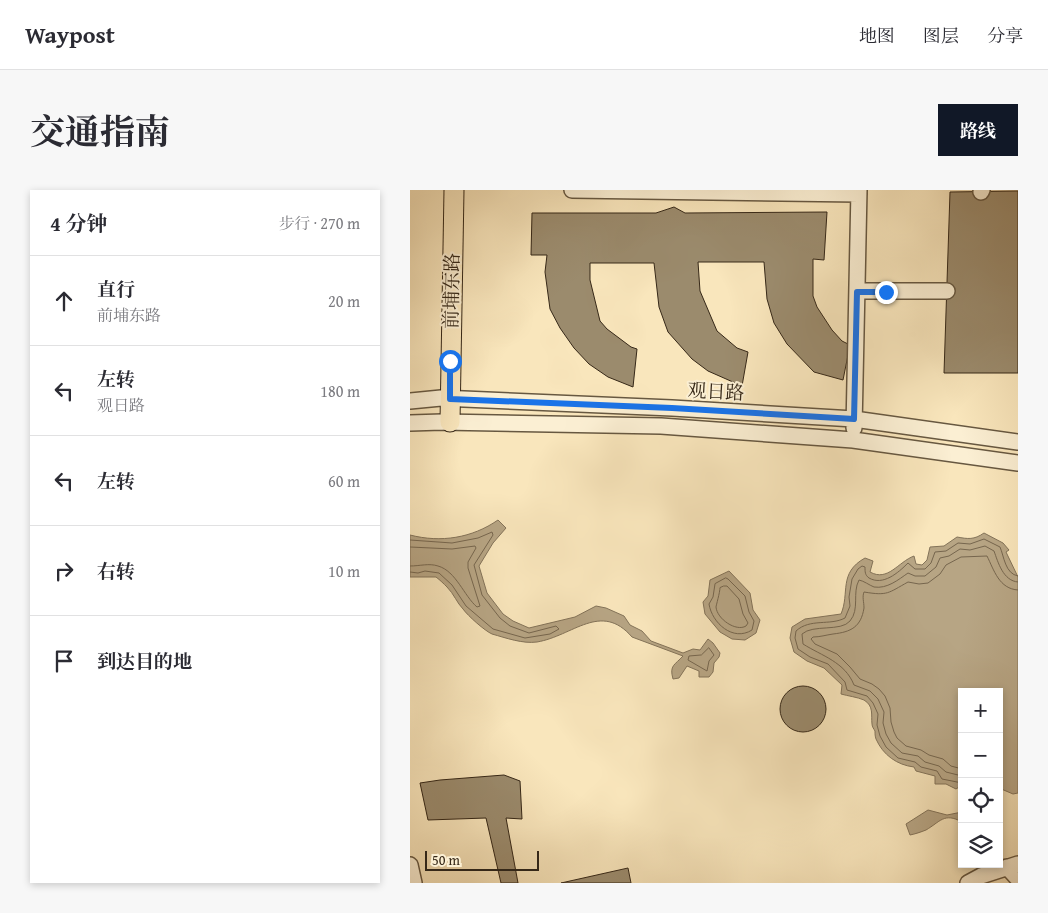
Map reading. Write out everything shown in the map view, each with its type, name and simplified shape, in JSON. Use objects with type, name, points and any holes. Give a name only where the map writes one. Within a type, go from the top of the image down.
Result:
[{"type":"main road","name":"前埔东路","points":[[441,190],[446,422]]},
{"type":"main road","name":"前埔东路","points":[[445,398],[454,190]]},
{"type":"street","points":[[572,190],[859,192],[853,440]]},
{"type":"street","points":[[857,292],[947,291]]},
{"type":"street","name":"观日路","points":[[410,401],[445,398],[672,408],[854,419],[1018,442]]},
{"type":"street","name":"观日路","points":[[410,423],[661,426],[853,440],[1018,463]]},
{"type":"street","points":[[410,865],[414,883]]},
{"type":"street","points":[[968,883],[981,876],[1012,865],[1018,878]]},
{"type":"water","points":[[498,520],[506,528],[493,543],[479,566],[487,593],[503,614],[529,628],[575,617],[596,606],[606,608],[624,616],[630,625],[642,631],[651,641],[683,653],[693,649],[700,650],[708,639],[720,653],[714,663],[713,672],[709,677],[699,677],[699,671],[687,666],[679,678],[673,679],[672,668],[683,656],[632,637],[620,627],[609,622],[598,621],[586,624],[550,639],[537,642],[520,641],[492,634],[481,627],[461,607],[449,590],[436,577],[410,577],[410,535],[445,539],[467,535]]},
{"type":"water","points":[[984,533],[1003,543],[1009,550],[1006,552],[1018,577],[1018,793],[1013,794],[1003,790],[1003,688],[958,688],[958,788],[956,789],[946,784],[935,784],[935,776],[916,771],[914,767],[896,761],[882,750],[876,739],[872,725],[871,708],[867,702],[841,694],[842,685],[824,668],[807,661],[794,652],[790,638],[792,627],[805,619],[841,614],[844,606],[846,584],[851,570],[865,558],[873,561],[870,572],[882,575],[914,556],[916,564],[922,565],[927,560],[930,547],[944,546],[957,537],[977,537]]},
{"type":"water","points":[[729,571],[750,593],[753,610],[760,620],[756,633],[745,640],[732,639],[720,632],[705,614],[703,602],[708,596],[710,580]]},
{"type":"water","points":[[928,810],[947,815],[958,813],[958,820],[951,818],[942,819],[926,830],[910,835],[906,824]]},
{"type":"building","points":[[1018,191],[1018,373],[944,373],[950,192]]},
{"type":"building","points":[[674,207],[685,213],[827,212],[824,260],[813,259],[813,296],[817,307],[832,330],[842,341],[850,345],[843,380],[814,372],[787,344],[774,323],[767,299],[764,262],[698,262],[700,291],[717,331],[737,348],[748,352],[742,386],[708,371],[692,359],[668,332],[659,307],[654,263],[590,263],[590,280],[600,321],[607,329],[631,347],[637,349],[633,387],[608,377],[589,364],[574,348],[550,309],[545,272],[547,255],[531,255],[532,213],[656,213]]},
{"type":"building","points":[[798,686],[808,686],[822,696],[826,709],[822,722],[816,728],[808,732],[798,732],[784,722],[780,714],[780,704],[790,690]]},
{"type":"building","points":[[504,775],[520,781],[522,819],[506,818],[518,883],[501,883],[486,818],[428,820],[420,783]]},
{"type":"building","points":[[628,868],[631,883],[561,883]]},
{"type":"route","points":[[450,361],[450,399],[672,408],[854,419],[857,292],[886,292]]}]
